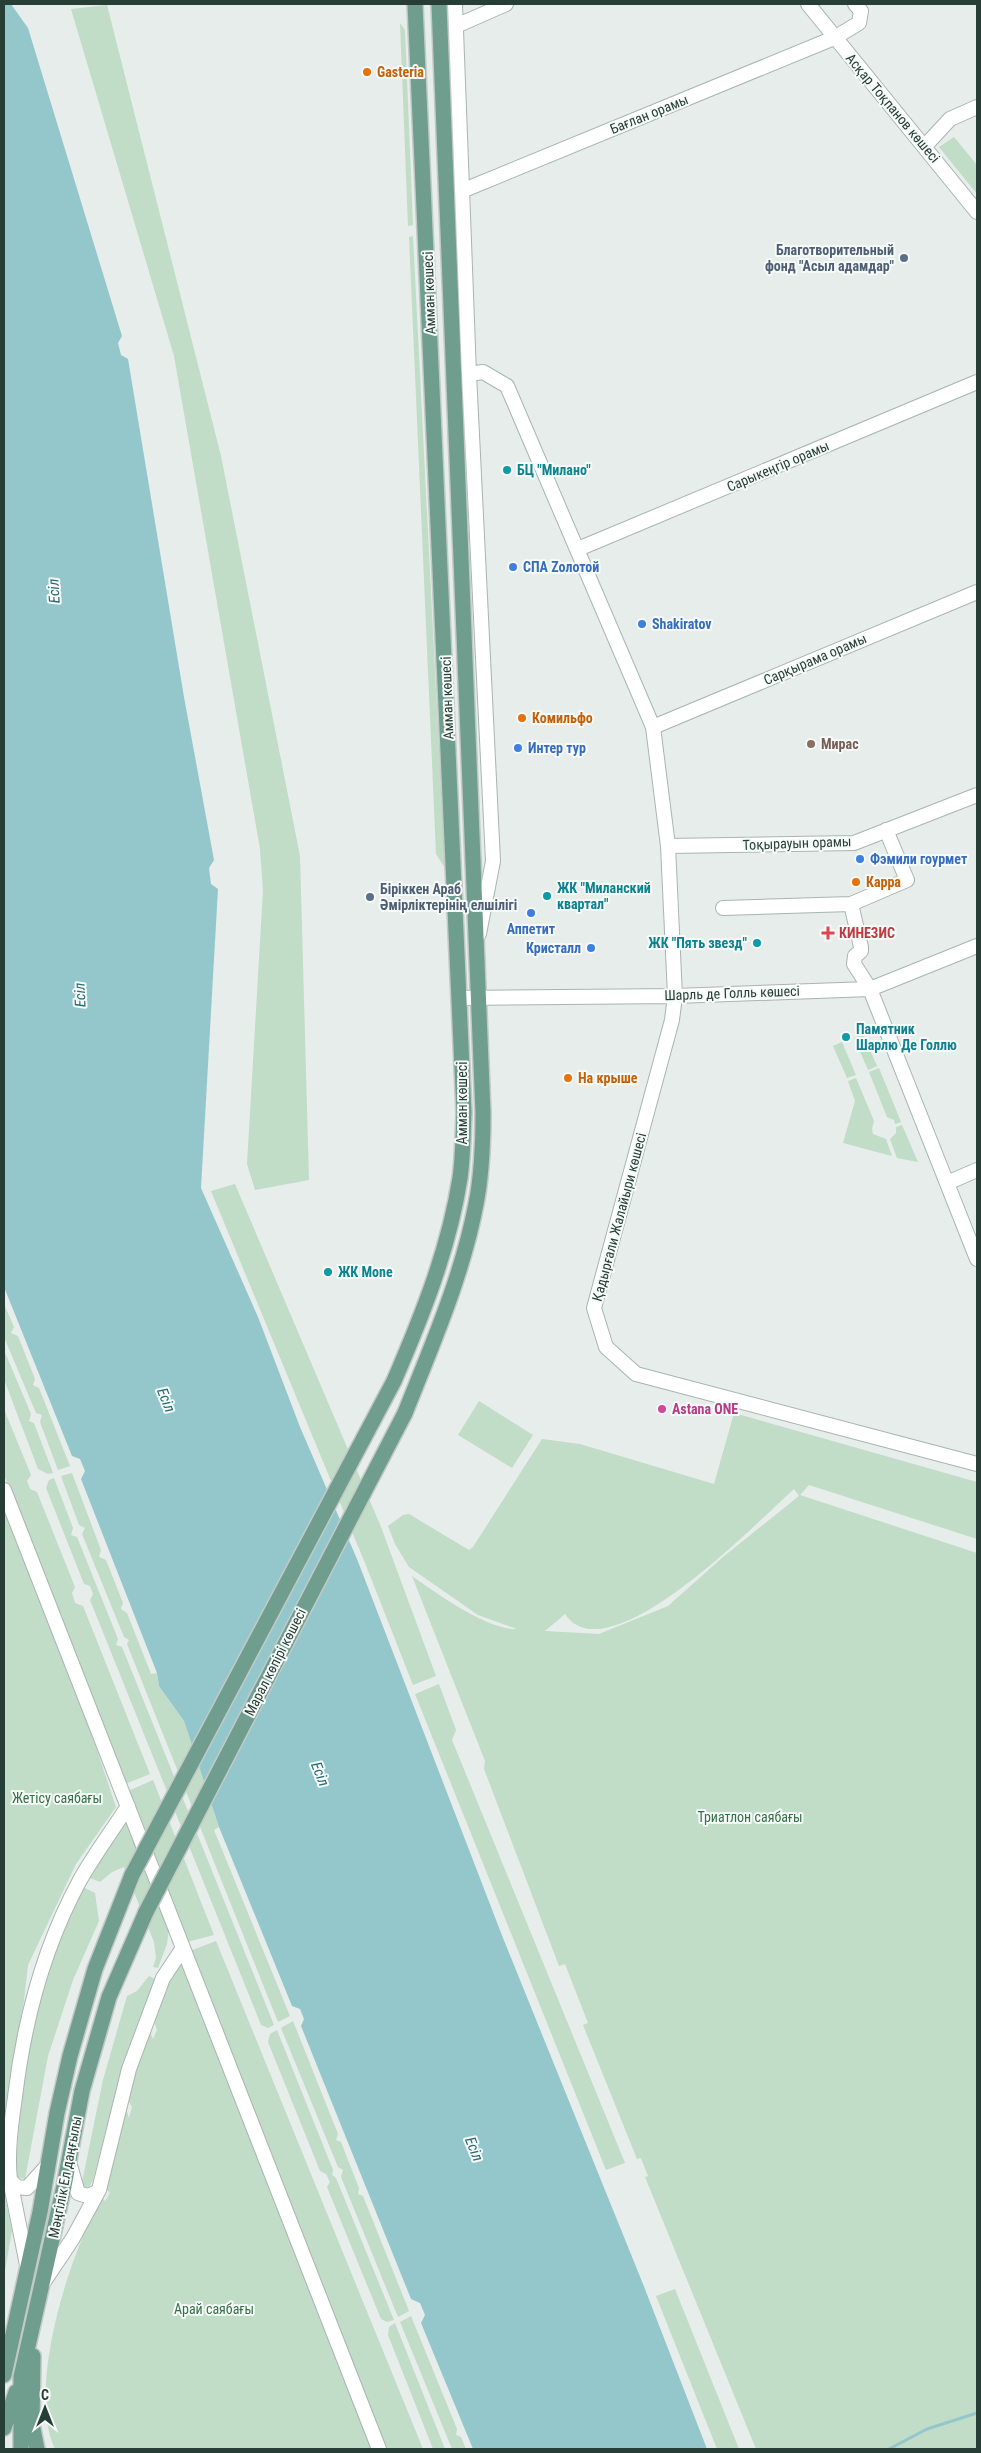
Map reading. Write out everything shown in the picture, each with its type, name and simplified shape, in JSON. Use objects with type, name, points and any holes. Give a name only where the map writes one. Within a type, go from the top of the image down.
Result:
[{"type":"main road","name":"Амман көшесі","points":[[394,1382],[431,1291],[460,1178],[464,1113],[415,4]]},
{"type":"main road","name":"Амман көшесі","points":[[404,1413],[452,1293],[476,1204],[483,1153],[479,998],[439,4]]},
{"type":"main road","name":"Марал көпірі көшесі","points":[[132,1874],[394,1382]]},
{"type":"main road","name":"Марал көпірі көшесі","points":[[146,1912],[404,1413]]},
{"type":"main road","name":"Мәңгілік Ел даңғылы","points":[[4,2375],[28,2268],[57,2112],[78,2024],[95,1969],[132,1874]]},
{"type":"main road","name":"Мәңгілік Ел даңғылы","points":[[21,2449],[21,2377],[95,2040],[109,1997],[146,1912]]},
{"type":"main road","points":[[37,2449],[32,2424],[32,2366],[39,2298]]},
{"type":"main road","points":[[4,2342],[20,2304]]},
{"type":"main road","points":[[4,2428],[21,2377]]},
{"type":"street","name":"Амман көшесі","points":[[456,4],[469,374],[493,861],[476,950]]},
{"type":"street","points":[[456,26],[506,4]]},
{"type":"street","name":"Асқар Тоқпанов көшесі","points":[[808,4],[977,212]]},
{"type":"street","name":"Бағлан орамы","points":[[464,190],[834,38],[859,23],[861,11],[855,4]]},
{"type":"street","points":[[925,146],[950,119],[977,107]]},
{"type":"street","name":"Қадырғали Жалайыри көшесі","points":[[469,374],[483,372],[507,386],[653,727],[668,846],[675,996],[672,1020],[594,1308],[606,1347],[636,1374],[977,1464]]},
{"type":"street","name":"Сарыкеңгір орамы","points":[[578,549],[977,382]]},
{"type":"street","name":"Сарқырама орамы","points":[[653,727],[977,592]]},
{"type":"street","name":"Тоқырауын орамы","points":[[668,846],[854,843],[977,795]]},
{"type":"street","points":[[723,908],[851,904],[906,880],[886,830]]},
{"type":"street","points":[[851,904],[861,947],[861,952],[855,956],[854,964],[870,989],[977,1258]]},
{"type":"street","name":"Шарль де Голль көшесі","points":[[459,998],[675,996],[870,989],[977,946]]},
{"type":"street","points":[[947,1183],[977,1170]]},
{"type":"street","points":[[4,1490],[379,2449]]},
{"type":"street","points":[[28,2268],[10,2180],[13,2112],[20,2054],[32,1994],[50,1946],[80,1880],[128,1806]]},
{"type":"street","points":[[43,2283],[73,2238],[99,2190],[129,2069],[163,1978],[183,1948]]},
{"type":"street","points":[[68,2161],[78,2193],[84,2196],[91,2195],[99,2190]]},
{"type":"street","points":[[10,2180],[17,2187],[27,2188],[48,2165]]},
{"type":"green space","points":[[107,5],[221,456],[300,856],[309,1180],[255,1190],[247,1164],[263,891],[260,849],[174,356],[71,9]]},
{"type":"green space","points":[[400,23],[405,30],[413,225],[408,226]]},
{"type":"green space","points":[[954,137],[977,165],[977,194],[939,147]]},
{"type":"green space","points":[[413,236],[445,868],[436,854],[409,237]]},
{"type":"green space","points":[[863,1034],[877,1066],[868,1070],[854,1038]]},
{"type":"green space","points":[[842,1042],[856,1075],[847,1078],[833,1046]]},
{"type":"green space","points":[[879,1068],[901,1122],[895,1124],[894,1120],[887,1117],[869,1072]]},
{"type":"green space","points":[[856,1078],[874,1121],[873,1134],[886,1139],[892,1156],[843,1143],[855,1101],[848,1081]]},
{"type":"green space","points":[[902,1125],[918,1162],[897,1158],[890,1139],[896,1133],[896,1127]]},
{"type":"green space","points":[[235,1184],[381,1527],[436,1676],[413,1685],[365,1563],[211,1191]]},
{"type":"green space","points":[[4,1304],[14,1327],[11,1333],[18,1336],[35,1379],[33,1385],[39,1388],[70,1466],[58,1470],[40,1422],[42,1415],[36,1413],[4,1337]]},
{"type":"green space","points":[[4,1350],[31,1414],[29,1421],[34,1423],[53,1473],[48,1474],[38,1469],[4,1379]]},
{"type":"green space","points":[[479,1401],[533,1435],[512,1468],[458,1435]]},
{"type":"green space","points":[[4,1409],[31,1475],[27,1481],[30,1489],[37,1492],[75,1587],[72,1593],[75,1603],[83,1606],[150,1774],[125,1784],[4,1475]]},
{"type":"green space","name":"Триатлон саябағы","points":[[734,1413],[977,1482],[977,1539],[809,1485],[800,1495],[977,1553],[977,2449],[756,2449],[645,2177],[648,2176],[641,2158],[637,2159],[583,2025],[588,2023],[565,1964],[559,1966],[484,1769],[485,1761],[412,1576],[448,1601],[478,1618],[505,1628],[517,1629],[478,1615],[409,1567],[395,1544],[388,1526],[403,1515],[409,1514],[469,1550],[473,1547],[542,1439],[580,1444],[714,1484]],"holes":[[[794,1489],[799,1496],[723,1557],[668,1606],[599,1634],[545,1631],[565,1614],[586,1628],[614,1626],[647,1611],[718,1559]]]},
{"type":"green space","points":[[72,1473],[101,1550],[99,1557],[106,1560],[123,1603],[121,1609],[127,1613],[151,1674],[157,1673],[159,1686],[184,1721],[219,1827],[214,1830],[290,2016],[278,2022],[127,1644],[129,1640],[124,1637],[82,1534],[85,1528],[79,1525],[61,1476]]},
{"type":"green space","points":[[54,1478],[73,1528],[71,1535],[77,1537],[118,1639],[116,1645],[122,1647],[274,2025],[268,2028],[261,2025],[90,1600],[93,1594],[90,1586],[84,1584],[46,1488],[49,1480]]},
{"type":"green space","name":"Жетісу саябағы","points":[[4,1505],[90,1729],[116,1807],[76,1864],[28,1965],[24,2001],[13,2061],[4,2167]]},
{"type":"green space","points":[[439,1684],[456,1730],[452,1740],[625,2163],[606,2170],[415,1694]]},
{"type":"green space","points":[[153,1780],[214,1935],[187,1942],[128,1791]]},
{"type":"green space","points":[[122,1822],[129,1822],[169,1929],[167,1944],[158,1968],[153,1967],[156,1958],[154,1942],[124,1867],[112,1872],[100,1882],[90,1878]]},
{"type":"green space","points":[[83,1887],[95,1893],[99,1921],[73,1980],[48,2056],[25,2179],[18,2177],[15,2171],[22,2095],[30,2038],[38,2002],[49,1968]]},
{"type":"green space","name":"Арай саябағы","points":[[216,1941],[423,2449],[55,2449],[48,2427],[46,2402],[47,2373],[57,2315],[65,2286],[86,2229],[103,2199],[105,2201],[110,2193],[105,2188],[126,2108],[129,2118],[132,2107],[127,2098],[149,2029],[153,2039],[157,2030],[153,2018],[176,1964],[190,1951]]},
{"type":"green space","points":[[149,1976],[155,1979],[124,2060],[93,2180],[89,2187],[81,2187],[103,2080],[127,1996],[137,1991]]},
{"type":"green space","points":[[293,2021],[338,2134],[336,2140],[341,2142],[359,2188],[358,2194],[363,2196],[409,2311],[398,2317],[341,2177],[343,2170],[338,2167],[281,2028]]},
{"type":"green space","points":[[277,2030],[333,2170],[332,2175],[336,2178],[394,2320],[387,2322],[381,2319],[327,2187],[330,2182],[326,2174],[320,2171],[268,2042],[270,2034]]},
{"type":"green space","points":[[4,2192],[12,2231],[4,2276]]},
{"type":"green space","points":[[675,2289],[739,2449],[717,2449],[656,2296]]},
{"type":"green space","points":[[411,2316],[457,2429],[456,2435],[461,2437],[466,2449],[452,2449],[400,2322]]},
{"type":"green space","points":[[395,2323],[445,2449],[433,2449],[388,2335],[389,2327]]},
{"type":"water","name":"Есіл","points":[[4,4],[11,4],[28,28],[122,336],[118,343],[121,355],[128,359],[184,697],[214,860],[209,868],[211,884],[218,889],[201,1188],[258,1317],[300,1427],[357,1559],[503,1938],[643,2284],[707,2449],[473,2449],[421,2323],[425,2315],[420,2303],[411,2299],[301,2026],[304,2019],[300,2009],[292,2006],[219,1827],[184,1721],[159,1686],[157,1673],[81,1479],[85,1471],[80,1459],[72,1456],[4,1287]]},
{"type":"waterway","points":[[889,2449],[927,2429],[977,2413]]},
{"type":"place","name":"Gasteria","points":[[367,72]]},
{"type":"place","name":"Благотворительный фонд \"Асыл адамдар\"","points":[[904,258]]},
{"type":"place","name":"БЦ \"Милано\"","points":[[507,470]]},
{"type":"place","name":"СПА Zолотой","points":[[513,567]]},
{"type":"place","name":"Shakiratov","points":[[642,624]]},
{"type":"place","name":"Комильфо","points":[[522,718]]},
{"type":"place","name":"Мирас","points":[[811,744]]},
{"type":"place","name":"Интер тур","points":[[518,748]]},
{"type":"place","name":"Фэмили гоурмет","points":[[860,859]]},
{"type":"place","name":"Карра","points":[[856,882]]},
{"type":"place","name":"ЖК \"Миланский квартал\"","points":[[547,896]]},
{"type":"place","name":"Біріккен Араб Әмірліктерінің елшілігі","points":[[370,897]]},
{"type":"place","name":"Аппетит","points":[[531,913]]},
{"type":"place","name":"КИНЕЗИС","points":[[828,933]]},
{"type":"place","name":"ЖК \"Пять звезд\"","points":[[757,943]]},
{"type":"place","name":"Кристалл","points":[[591,948]]},
{"type":"place","name":"Памятник Шарлю Де Голлю","points":[[846,1037]]},
{"type":"place","name":"На крыше","points":[[568,1078]]},
{"type":"place","name":"ЖК Mone","points":[[328,1272]]},
{"type":"place","name":"Astana ONE","points":[[662,1409]]}]
